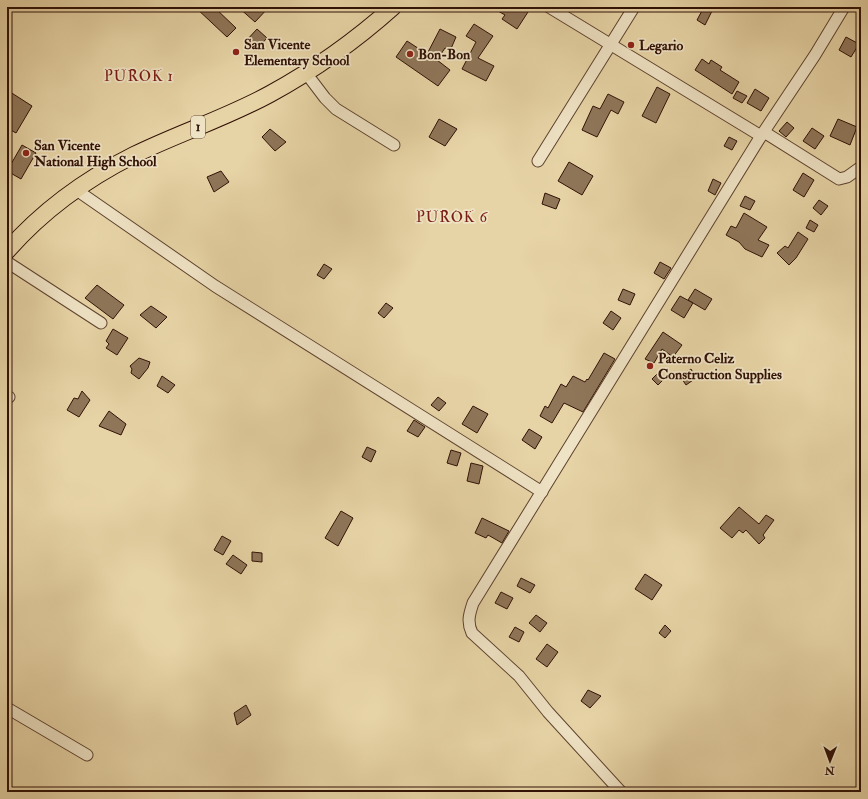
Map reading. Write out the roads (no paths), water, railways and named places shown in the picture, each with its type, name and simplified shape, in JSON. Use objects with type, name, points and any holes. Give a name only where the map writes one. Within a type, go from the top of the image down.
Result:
[{"type":"highway","name":"1","points":[[7,251],[39,218],[75,189],[103,171],[135,154],[269,95],[306,73],[353,40],[393,7]]},
{"type":"street","points":[[549,7],[838,179],[847,177],[861,167]]},
{"type":"street","points":[[538,161],[634,7]]},
{"type":"street","points":[[621,792],[548,712],[519,676],[472,633],[468,624],[469,615],[473,603],[762,134],[815,55],[844,7]]},
{"type":"street","points":[[306,73],[325,98],[336,109],[394,145]]},
{"type":"street","points":[[75,189],[215,286],[542,492]]},
{"type":"street","points":[[7,262],[101,323]]},
{"type":"street","points":[[7,708],[87,755]]},
{"type":"place","name":"Legario","points":[[631,45]]},
{"type":"place","name":"San Vicente Elementary School","points":[[236,52]]},
{"type":"place","name":"Bon-Bon","points":[[410,54]]},
{"type":"place","name":"San Vicente National High School","points":[[26,153]]},
{"type":"place","name":"Paterno Celiz Construction Supplies","points":[[650,366]]},
{"type":"district","name":"PUROK 1","points":[[139,76]]},
{"type":"district","name":"PUROK 6","points":[[452,217]]}]
